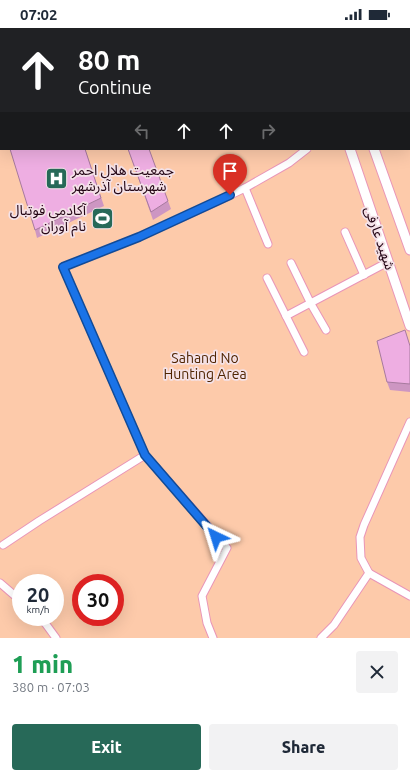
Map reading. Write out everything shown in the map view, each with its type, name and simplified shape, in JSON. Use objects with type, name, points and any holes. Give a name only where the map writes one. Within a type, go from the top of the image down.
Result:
[{"type":"street","points":[[213,638],[207,624],[202,596],[226,548],[145,455],[63,267],[139,237],[216,202],[245,188],[289,163],[306,150]]},
{"type":"street","name":"شهید عارفی","points":[[350,150],[410,326]]},
{"type":"street","name":"شهید عارفی","points":[[374,150],[410,250]]},
{"type":"street","points":[[245,188],[268,244]]},
{"type":"street","points":[[345,232],[364,275]]},
{"type":"street","points":[[286,316],[388,262]]},
{"type":"street","points":[[291,263],[311,304],[326,330]]},
{"type":"street","points":[[266,278],[304,352]]},
{"type":"street","points":[[410,422],[360,537],[361,558],[369,573],[410,596]]},
{"type":"street","points":[[2,546],[45,517],[145,455]]},
{"type":"street","points":[[321,638],[334,625],[369,573]]},
{"type":"street","points":[[0,583],[12,593]]},
{"type":"street","points":[[47,626],[56,638]]},
{"type":"green space","name":"Sahand No Hunting Area","points":[[0,150],[410,150],[410,638],[0,638]]},
{"type":"building","name":"جمعیت هلال احمر شهرستان آذرشهر","points":[[10,150],[85,150],[101,198],[35,230]]},
{"type":"building","points":[[128,150],[149,150],[168,201],[151,212]]},
{"type":"building","points":[[405,330],[410,346],[410,384],[387,382],[377,341]]},
{"type":"place","name":"جمعیت هلال احمر شهرستان آذرشهر","points":[[57,178]]},
{"type":"place","name":"آکادمی فوتبال نام آوران","points":[[102,218]]},
{"type":"route","points":[[216,537],[145,455],[63,267],[139,237],[230,195]]}]
